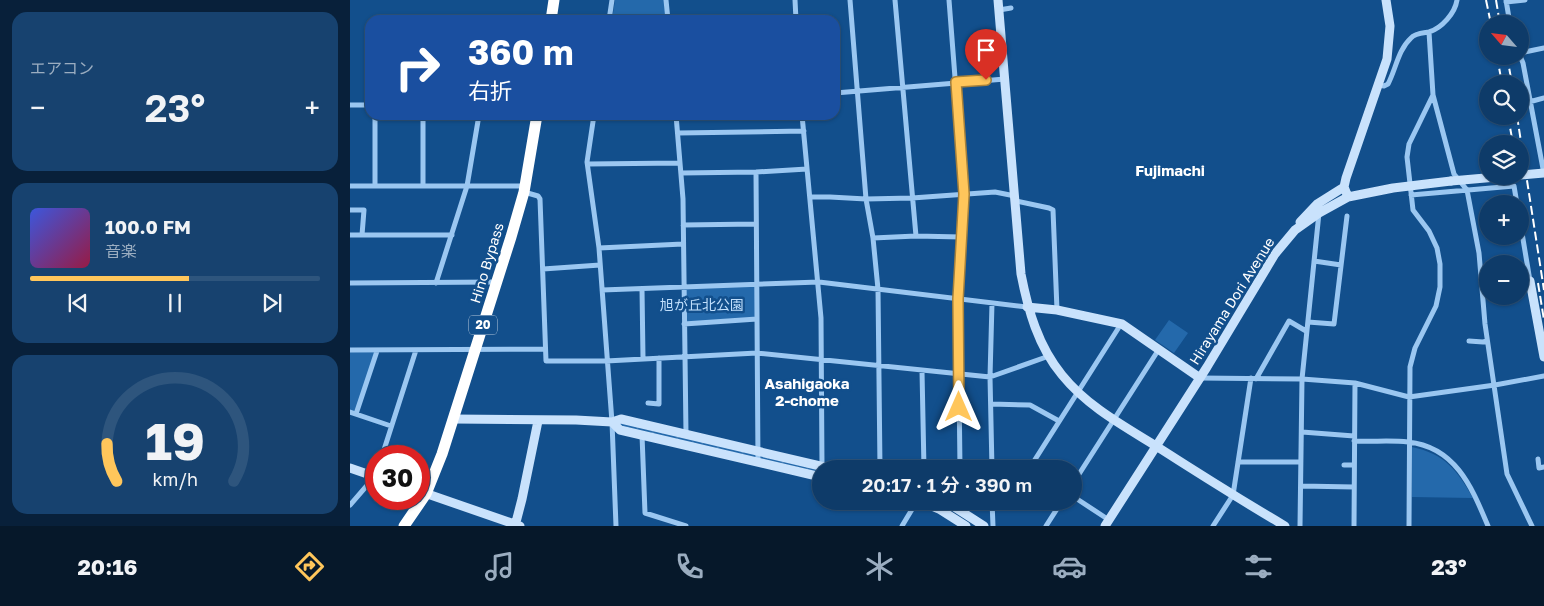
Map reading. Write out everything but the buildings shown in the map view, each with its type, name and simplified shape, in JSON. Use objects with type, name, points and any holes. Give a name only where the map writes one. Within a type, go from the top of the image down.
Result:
[{"type":"highway","points":[[552,15],[554,0]]},
{"type":"highway","name":"Hino Bypass","points":[[430,481],[434,476],[497,282],[524,189],[535,120]]},
{"type":"highway","name":"Hino Bypass","points":[[404,526],[412,510]]},
{"type":"street","points":[[610,15],[612,0]]},
{"type":"street","points":[[666,0],[668,15]]},
{"type":"street","points":[[795,0],[796,15]]},
{"type":"street","points":[[850,0],[866,200],[873,238],[878,289],[880,460]]},
{"type":"street","points":[[895,0],[916,236]]},
{"type":"street","points":[[949,0],[964,194],[958,299],[960,460]]},
{"type":"street","points":[[998,0],[1022,274],[1027,307],[1049,356],[1061,374],[1092,405],[1284,526]]},
{"type":"street","points":[[1294,230],[1303,217],[1317,204],[1344,187],[1387,59],[1390,38],[1389,14],[1386,0]]},
{"type":"street","points":[[1378,86],[1388,84],[1398,58],[1408,40],[1414,35],[1436,29],[1445,21],[1455,7],[1457,0]]},
{"type":"street","points":[[1508,15],[1506,1],[1526,0]]},
{"type":"street","points":[[999,10],[1011,8]]},
{"type":"street","points":[[1429,32],[1433,95],[1454,174],[1467,190],[1479,255]]},
{"type":"street","points":[[1529,52],[1544,48]]},
{"type":"street","points":[[1523,65],[1543,169],[1529,173]]},
{"type":"street","points":[[840,92],[1005,78]]},
{"type":"street","points":[[1409,526],[1409,397],[1411,358],[1418,339],[1436,306],[1441,277],[1437,248],[1429,232],[1413,210],[1407,157],[1409,144],[1433,95]]},
{"type":"street","points":[[1530,102],[1544,98]]},
{"type":"street","points":[[350,105],[365,105]]},
{"type":"street","points":[[375,120],[375,186]]},
{"type":"street","points":[[423,120],[423,186]]},
{"type":"street","points":[[436,283],[467,186],[478,120]]},
{"type":"street","points":[[593,120],[588,164],[599,248],[612,422],[616,526]]},
{"type":"street","points":[[677,120],[683,225],[686,434]]},
{"type":"street","points":[[803,120],[819,282],[822,460]]},
{"type":"street","points":[[678,133],[804,131]]},
{"type":"street","points":[[588,164],[680,163]]},
{"type":"street","points":[[681,173],[807,169]]},
{"type":"street","points":[[756,172],[758,462]]},
{"type":"street","name":"Hirayama Dori Avenue","points":[[1107,523],[1200,378],[1275,254],[1294,230],[1319,212],[1348,197],[1370,191],[1410,190],[1479,179]]},
{"type":"street","points":[[350,186],[467,186],[524,189],[538,196],[540,199],[546,361],[606,361],[757,353],[990,377],[1049,356]]},
{"type":"street","points":[[1410,190],[1467,190],[1514,186],[1516,195]]},
{"type":"street","points":[[1344,187],[1348,197]]},
{"type":"street","points":[[810,197],[830,196],[866,200],[995,192],[1049,208],[1052,210],[1057,310]]},
{"type":"street","points":[[350,210],[364,210],[362,235]]},
{"type":"street","points":[[1300,526],[1302,379],[1319,212]]},
{"type":"street","points":[[1308,322],[1334,324],[1346,216]]},
{"type":"street","points":[[683,225],[756,224]]},
{"type":"street","points":[[1475,230],[1479,229]]},
{"type":"street","points":[[350,235],[452,235]]},
{"type":"street","points":[[873,238],[916,236],[961,237]]},
{"type":"street","points":[[599,248],[683,244]]},
{"type":"street","points":[[1524,245],[1544,357]]},
{"type":"street","points":[[1314,262],[1341,265]]},
{"type":"street","points":[[543,269],[600,265]]},
{"type":"street","points":[[350,283],[497,282]]},
{"type":"street","points":[[602,290],[819,282],[992,304],[1057,310],[1122,324],[1200,378],[1302,379],[1355,383],[1409,397],[1544,376]]},
{"type":"street","points":[[642,289],[643,358]]},
{"type":"street","points":[[992,304],[990,377],[992,460]]},
{"type":"street","points":[[1486,305],[1487,341],[1507,474],[1532,526]]},
{"type":"street","points":[[684,324],[757,319]]},
{"type":"street","points":[[1213,526],[1233,494],[1254,379],[1289,321],[1306,332]]},
{"type":"street","points":[[1035,460],[1122,324]]},
{"type":"street","points":[[1469,341],[1487,341]]},
{"type":"street","points":[[350,350],[546,349]]},
{"type":"street","points":[[1082,469],[1159,349]]},
{"type":"street","points":[[385,445],[416,350]]},
{"type":"street","points":[[377,351],[353,413],[391,426]]},
{"type":"street","points":[[648,403],[660,404],[659,358]]},
{"type":"street","points":[[922,371],[924,460]]},
{"type":"street","points":[[1354,526],[1355,383]]},
{"type":"street","points":[[991,404],[1030,405],[1059,421]]},
{"type":"street","points":[[453,419],[612,422],[621,419],[812,464]]},
{"type":"street","points":[[430,495],[517,525],[538,421]]},
{"type":"street","points":[[612,422],[620,430],[812,475]]},
{"type":"street","points":[[1302,432],[1354,439],[1409,442],[1435,451],[1460,470],[1467,480],[1488,526]]},
{"type":"street","points":[[642,435],[645,513],[686,526]]},
{"type":"street","points":[[1538,459],[1539,468],[1544,467]]},
{"type":"street","points":[[1238,462],[1300,462]]},
{"type":"street","points":[[1344,465],[1354,465]]},
{"type":"street","points":[[350,468],[365,473]]},
{"type":"street","points":[[1301,486],[1354,487]]},
{"type":"street","points":[[350,505],[365,488]]},
{"type":"street","points":[[1082,504],[1107,523]]},
{"type":"street","points":[[902,526],[913,510]]},
{"type":"street","points":[[941,510],[966,526]]},
{"type":"street","points":[[965,510],[984,526]]},
{"type":"street","points":[[992,510],[993,526]]},
{"type":"street","points":[[1046,526],[1056,510]]},
{"type":"green space","points":[[615,0],[664,0],[666,15],[613,15]]},
{"type":"green space","name":"旭が丘北公園","points":[[757,285],[757,319],[684,324],[683,287]]},
{"type":"green space","points":[[1169,320],[1188,333],[1174,353],[1155,340]]},
{"type":"green space","points":[[350,350],[377,351],[356,414],[350,412]]},
{"type":"green space","points":[[621,419],[812,467],[812,475],[620,430],[612,422]]},
{"type":"green space","points":[[1412,447],[1442,459],[1455,471],[1473,498],[1412,497]]},
{"type":"railway","points":[[1486,0],[1489,15]]},
{"type":"railway","points":[[1496,0],[1498,15]]},
{"type":"railway","points":[[1499,65],[1500,75]]},
{"type":"railway","points":[[1509,65],[1510,75]]},
{"type":"railway","points":[[1510,125],[1511,135]]},
{"type":"railway","points":[[1518,125],[1544,290]]},
{"type":"railway","points":[[1538,283],[1544,320]]},
{"type":"district","name":"Fujimachi","points":[[1170,171]]},
{"type":"district","name":"Asahigaoka 2-chome","points":[[807,392]]},
{"type":"route","points":[[959,407],[958,299],[964,194],[956,82],[986,80]]}]
